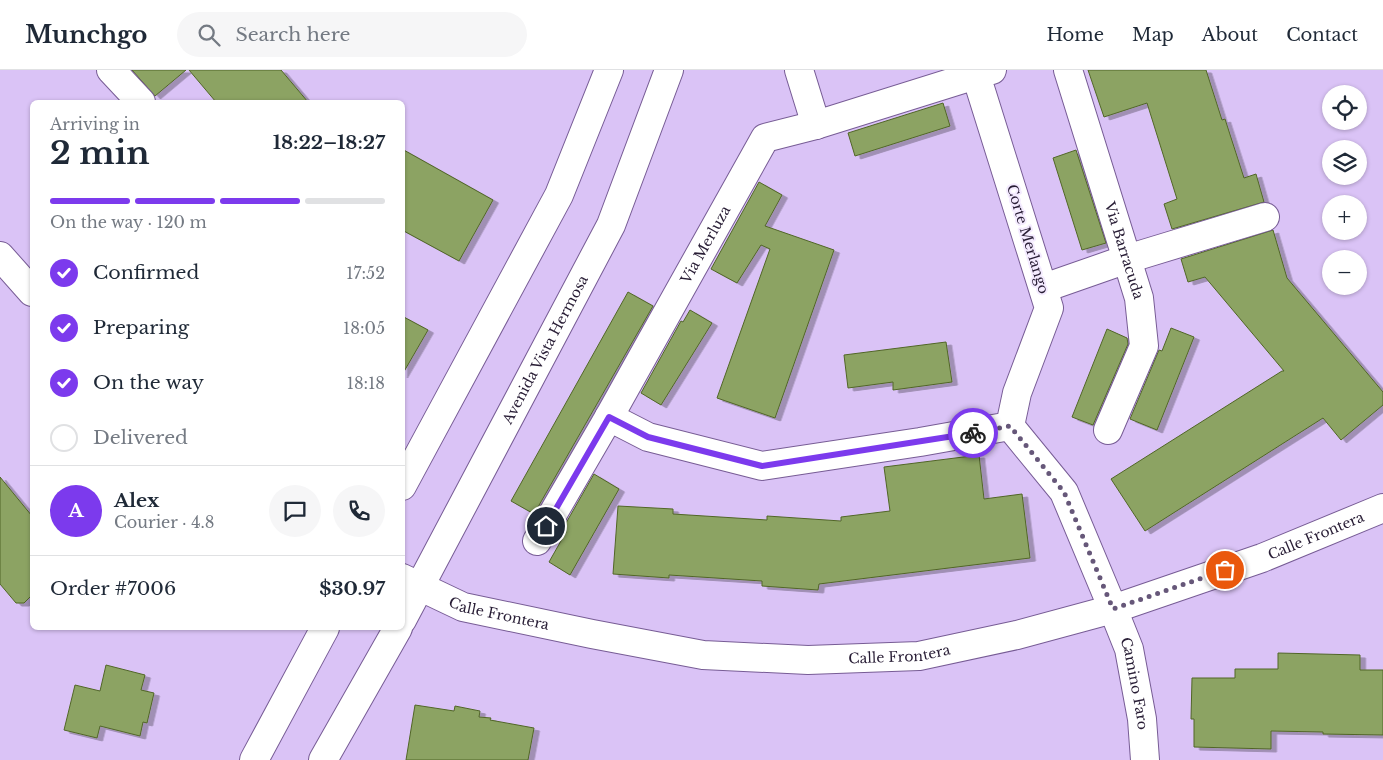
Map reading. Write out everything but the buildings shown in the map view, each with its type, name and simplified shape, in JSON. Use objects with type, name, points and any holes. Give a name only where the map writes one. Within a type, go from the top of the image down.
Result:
[{"type":"street","points":[[112,70],[139,100]]},
{"type":"street","points":[[405,480],[559,195],[609,70]]},
{"type":"street","name":"Avenida Vista Hermosa","points":[[405,608],[411,583],[612,225],[668,70]]},
{"type":"street","points":[[799,70],[816,125]]},
{"type":"street","name":"Via Barracuda","points":[[1068,70],[1139,298],[1144,346],[1108,430]]},
{"type":"street","name":"Via Merluza","points":[[537,541],[609,417],[765,138],[816,125],[984,72]]},
{"type":"street","name":"Corte Merlango","points":[[984,72],[1049,308],[1017,393],[1010,426]]},
{"type":"street","points":[[1044,288],[1127,259],[1265,217]]},
{"type":"street","points":[[0,256],[30,290]]},
{"type":"street","points":[[609,417],[648,437],[762,466],[1010,426]]},
{"type":"street","name":"Camino Faro","points":[[1010,426],[1064,492],[1113,609],[1129,649],[1142,719],[1145,760]]},
{"type":"street","name":"Calle Frontera","points":[[411,583],[463,607],[703,655],[808,660],[919,656],[1017,635],[1113,609],[1262,558],[1383,508]]},
{"type":"street","points":[[254,760],[324,630]]},
{"type":"street","points":[[323,760],[397,630]]},
{"type":"way so far","points":[[973,433],[1010,426],[1064,492],[1113,609],[1225,570]]},
{"type":"route","points":[[546,526],[609,417],[648,437],[762,466],[973,433]]}]
